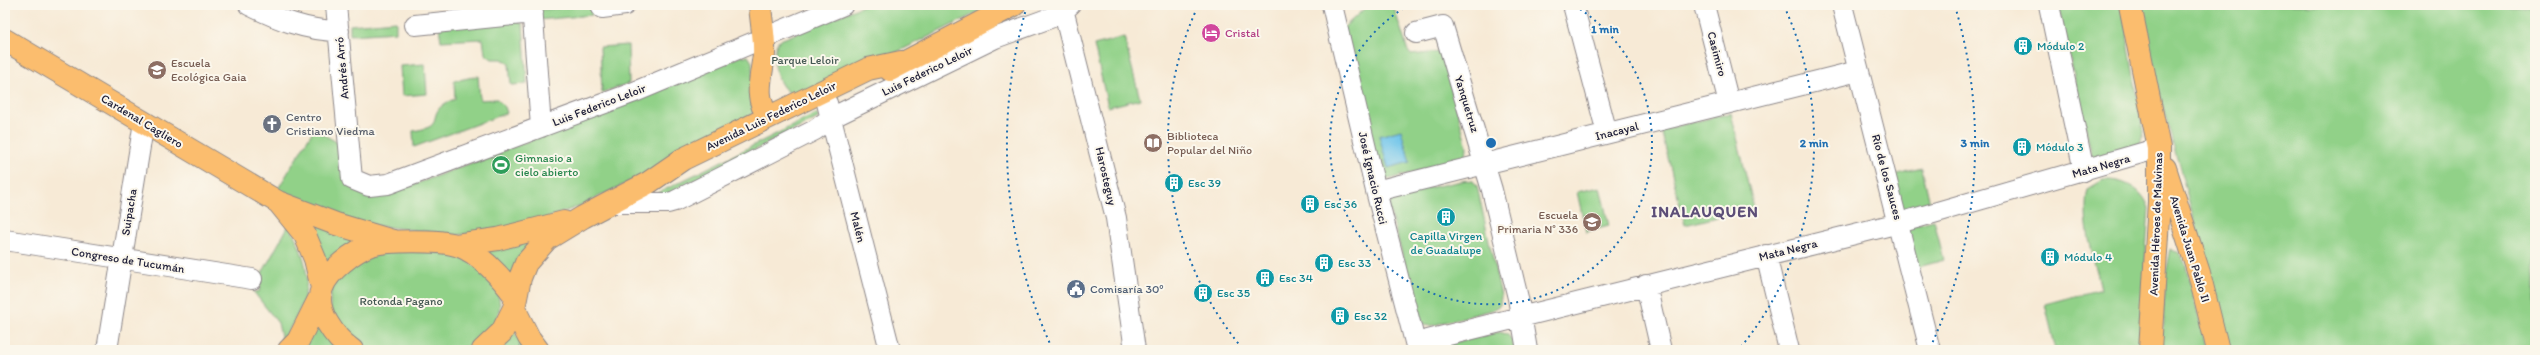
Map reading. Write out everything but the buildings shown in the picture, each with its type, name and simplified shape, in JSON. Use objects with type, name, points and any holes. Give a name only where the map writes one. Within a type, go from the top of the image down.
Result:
[{"type":"main road","points":[[760,5],[763,46],[770,66],[774,104],[770,124]]},
{"type":"main road","name":"Avenida Luis Federico Leloir","points":[[770,124],[829,111],[901,62],[1014,5]]},
{"type":"main road","name":"Avenida Héroes de Malvinas","points":[[2130,5],[2159,148],[2159,202],[2150,350]]},
{"type":"main road","name":"Cardenal Cagliero","points":[[5,40],[278,202],[336,224],[393,241]]},
{"type":"main road","name":"Avenida Luis Federico Leloir","points":[[514,302],[526,263],[547,239],[583,217],[648,183],[689,172],[770,124],[868,69],[901,62]]},
{"type":"main road","name":"Avenida Juan Pablo II","points":[[2159,148],[2199,273],[2218,350]]},
{"type":"main road","name":"Cardenal Cagliero","points":[[278,202],[305,235],[315,260],[321,292]]},
{"type":"main road","name":"Avenida Luis Federico Leloir","points":[[456,245],[498,238],[583,217]]},
{"type":"main road","points":[[289,350],[298,341],[321,292],[342,262],[370,245],[393,241],[456,245],[486,263],[514,302],[529,338],[538,350]]},
{"type":"main road","points":[[321,292],[323,313],[333,332],[352,350]]},
{"type":"main road","points":[[483,350],[502,332],[514,302]]},
{"type":"street","points":[[249,5],[303,27],[322,31],[338,31]]},
{"type":"street","name":"Andrés Arró","points":[[336,5],[352,179]]},
{"type":"street","points":[[602,8],[625,5]]},
{"type":"street","name":"Luis Federico Leloir","points":[[352,179],[369,186],[388,184],[763,46],[843,5]]},
{"type":"street","name":"José Ignacio Rucci","points":[[1332,5],[1376,191],[1416,347]]},
{"type":"street","points":[[1573,5],[1607,133]]},
{"type":"street","name":"Casimiro","points":[[1704,5],[1729,103]]},
{"type":"street","name":"Río de los Sauces","points":[[1842,5],[1858,71],[1899,223],[1930,350]]},
{"type":"street","points":[[2050,5],[2084,171]]},
{"type":"street","name":"Luis Federico Leloir","points":[[610,203],[668,204],[815,130],[829,111],[995,38],[1027,28],[1050,18],[1065,6]]},
{"type":"street","name":"Harosteguy","points":[[1065,6],[1116,218],[1135,350]]},
{"type":"street","points":[[415,25],[532,9],[541,127]]},
{"type":"street","name":"Yanquetruz","points":[[1416,34],[1443,26],[1486,164],[1527,350]]},
{"type":"street","name":"Inacayal","points":[[1376,191],[1858,71]]},
{"type":"street","name":"Malén","points":[[829,111],[890,350]]},
{"type":"street","name":"Suipacha","points":[[107,350],[144,122]]},
{"type":"street","name":"Mata Negra","points":[[1416,347],[1646,285],[1899,223],[2084,171],[2159,148]]},
{"type":"street","name":"Congreso de Tucumán","points":[[5,240],[252,279]]},
{"type":"street","points":[[1766,255],[1790,350]]},
{"type":"street","points":[[1646,285],[1661,350]]},
{"type":"green space","points":[[591,5],[592,15],[538,20],[537,10]]},
{"type":"green space","name":"Parque Leloir","points":[[865,5],[993,5],[885,58],[795,95],[788,92],[783,87],[776,72],[775,56],[778,41]]},
{"type":"green space","points":[[1364,5],[1393,5],[1408,51],[1411,55],[1439,52],[1443,56],[1467,147],[1466,156],[1458,161],[1389,179],[1381,178],[1342,29],[1365,8]]},
{"type":"green space","points":[[2058,5],[2122,5],[2143,132],[2140,146],[2098,160],[2092,156]]},
{"type":"green space","points":[[2136,5],[2535,5],[2535,350],[2228,350]]},
{"type":"green space","points":[[396,21],[396,32],[350,35],[350,25]]},
{"type":"green space","points":[[515,21],[523,24],[527,84],[511,85],[509,64],[502,59],[492,59],[485,54],[483,39],[441,41],[439,27]]},
{"type":"green space","points":[[1124,37],[1140,99],[1108,107],[1094,45]]},
{"type":"green space","points":[[628,45],[629,83],[602,93],[600,47]]},
{"type":"green space","name":"Parque Leloir","points":[[741,56],[748,56],[752,62],[754,108],[752,114],[656,169],[577,207],[544,219],[504,228],[458,235],[361,224],[275,194],[314,129],[340,144],[344,173],[408,187],[634,101]]},
{"type":"green space","points":[[425,64],[427,94],[402,96],[400,66]]},
{"type":"green space","points":[[478,76],[480,100],[497,99],[505,107],[507,113],[414,147],[413,131],[432,125],[441,106],[455,99],[454,81]]},
{"type":"green space","points":[[1731,113],[1754,208],[1685,225],[1661,130]]},
{"type":"green space","points":[[816,114],[820,117],[663,196],[650,197]]},
{"type":"green space","points":[[1922,168],[1931,208],[1902,215],[1893,175]]},
{"type":"green space","points":[[1467,180],[1473,181],[1477,186],[1501,296],[1500,305],[1492,310],[1430,326],[1424,325],[1420,319],[1389,207],[1392,199],[1398,194]]},
{"type":"green space","points":[[2103,180],[2118,181],[2131,186],[2142,195],[2149,208],[2139,350],[2056,350],[2045,304],[2101,289],[2089,239],[2086,201],[2088,189]]},
{"type":"green space","points":[[1600,187],[1609,226],[1586,232],[1577,192]]},
{"type":"green space","points":[[308,218],[360,237],[328,266]]},
{"type":"green space","points":[[1934,220],[1944,260],[1915,268],[1905,227]]},
{"type":"green space","points":[[289,225],[303,257],[306,271],[306,284],[304,297],[299,310],[282,341],[278,323],[253,291],[259,292],[261,275]]},
{"type":"green space","points":[[533,236],[513,273],[509,274],[482,247]]},
{"type":"green space","points":[[2171,248],[2179,253],[2185,263],[2207,350],[2161,350],[2166,274]]},
{"type":"green space","name":"Rotonda Pagano","points":[[396,251],[452,255],[465,260],[474,266],[493,285],[498,296],[500,307],[497,317],[491,327],[483,336],[459,350],[377,350],[362,345],[346,334],[340,327],[331,311],[331,292],[337,278],[344,270],[364,259]]},
{"type":"green space","points":[[314,326],[320,326],[340,350],[301,350]]},
{"type":"green space","points":[[511,328],[527,350],[494,350]]},
{"type":"green space","points":[[1499,332],[1507,334],[1512,340],[1515,350],[1433,350],[1439,346]]},
{"type":"water","points":[[1401,130],[1410,162],[1388,168],[1379,136]]},
{"type":"place","name":"Cristal","points":[[1211,33]]},
{"type":"place","name":"Módulo 2","points":[[2023,46]]},
{"type":"place","name":"Escuela Ecológica Gaia","points":[[157,70]]},
{"type":"place","name":"Centro Cristiano Viedma","points":[[272,124]]},
{"type":"place","name":"Biblioteca Popular del Niño","points":[[1153,143]]},
{"type":"place","name":"Módulo 3","points":[[2022,147]]},
{"type":"place","name":"Gimnasio a cielo abierto","points":[[501,165]]},
{"type":"place","name":"Esc 39","points":[[1174,183]]},
{"type":"place","name":"Esc 36","points":[[1310,204]]},
{"type":"place","name":"Capilla Virgen de Guadalupe","points":[[1446,217]]},
{"type":"place","name":"Escuela Primaria N° 336","points":[[1592,222]]},
{"type":"place","name":"Módulo 4","points":[[2050,257]]},
{"type":"place","name":"Esc 33","points":[[1324,263]]},
{"type":"place","name":"Esc 34","points":[[1265,278]]},
{"type":"place","name":"Comisaría 30º","points":[[1076,289]]},
{"type":"place","name":"Esc 35","points":[[1203,293]]},
{"type":"place","name":"Esc 32","points":[[1340,316]]},
{"type":"district","name":"INALAUQUEN","points":[[1705,211]]}]
